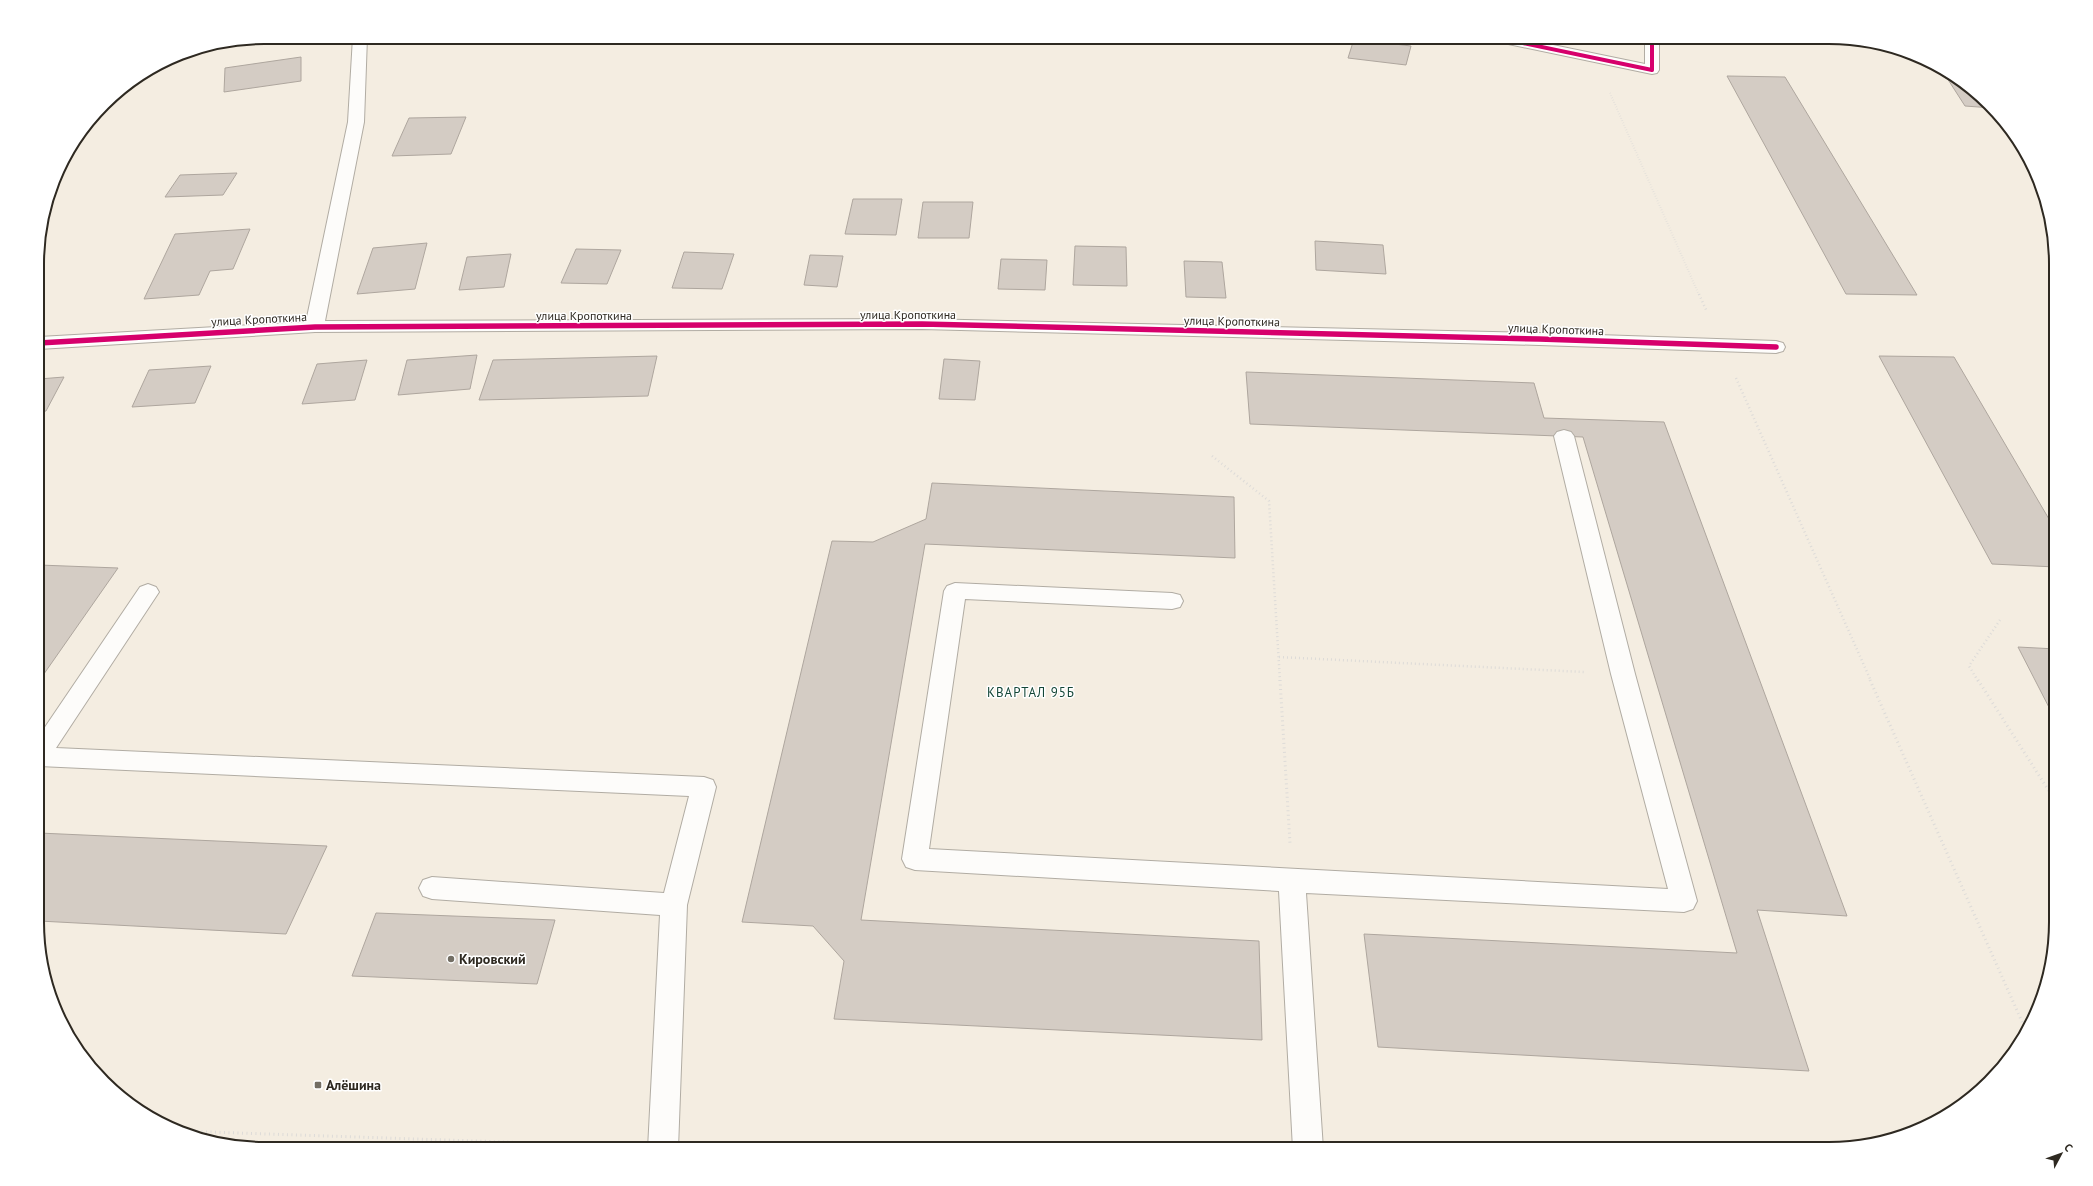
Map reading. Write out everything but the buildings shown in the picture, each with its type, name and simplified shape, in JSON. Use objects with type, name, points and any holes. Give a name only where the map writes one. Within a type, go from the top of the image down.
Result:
[{"type":"street","points":[[315,327],[317,309],[356,122],[360,44]]},
{"type":"street","points":[[1527,44],[1652,70],[1652,44]]},
{"type":"street","name":"улица Кропоткина","points":[[44,343],[315,327],[922,324],[1539,339],[1776,347]]},
{"type":"street","points":[[1172,601],[955,591],[915,859],[1292,881],[1684,901],[1623,674],[1564,436]]},
{"type":"street","points":[[44,748],[148,592]]},
{"type":"street","points":[[44,756],[704,787],[674,905],[663,1142]]},
{"type":"street","points":[[1292,881],[1308,1142]]},
{"type":"street","points":[[432,888],[674,905]]},
{"type":"path","points":[[1598,59],[1598,65],[2023,1025]]},
{"type":"path","points":[[1212,456],[1269,501],[1292,881]]},
{"type":"path","points":[[2000,620],[1969,666],[2049,791]]},
{"type":"path","points":[[1279,657],[1623,674]]},
{"type":"path","points":[[198,1132],[492,1142]]},
{"type":"cycle path","points":[[1528,44],[1652,70],[1652,44]]},
{"type":"cycle path","points":[[44,343],[315,327],[922,324],[1539,339],[1776,347]]},
{"type":"place","name":"Кировский","points":[[451,959]]},
{"type":"place","name":"Алёшина","points":[[318,1085]]},
{"type":"district","name":"КВАРТАЛ 95Б","points":[[1031,692]]}]
